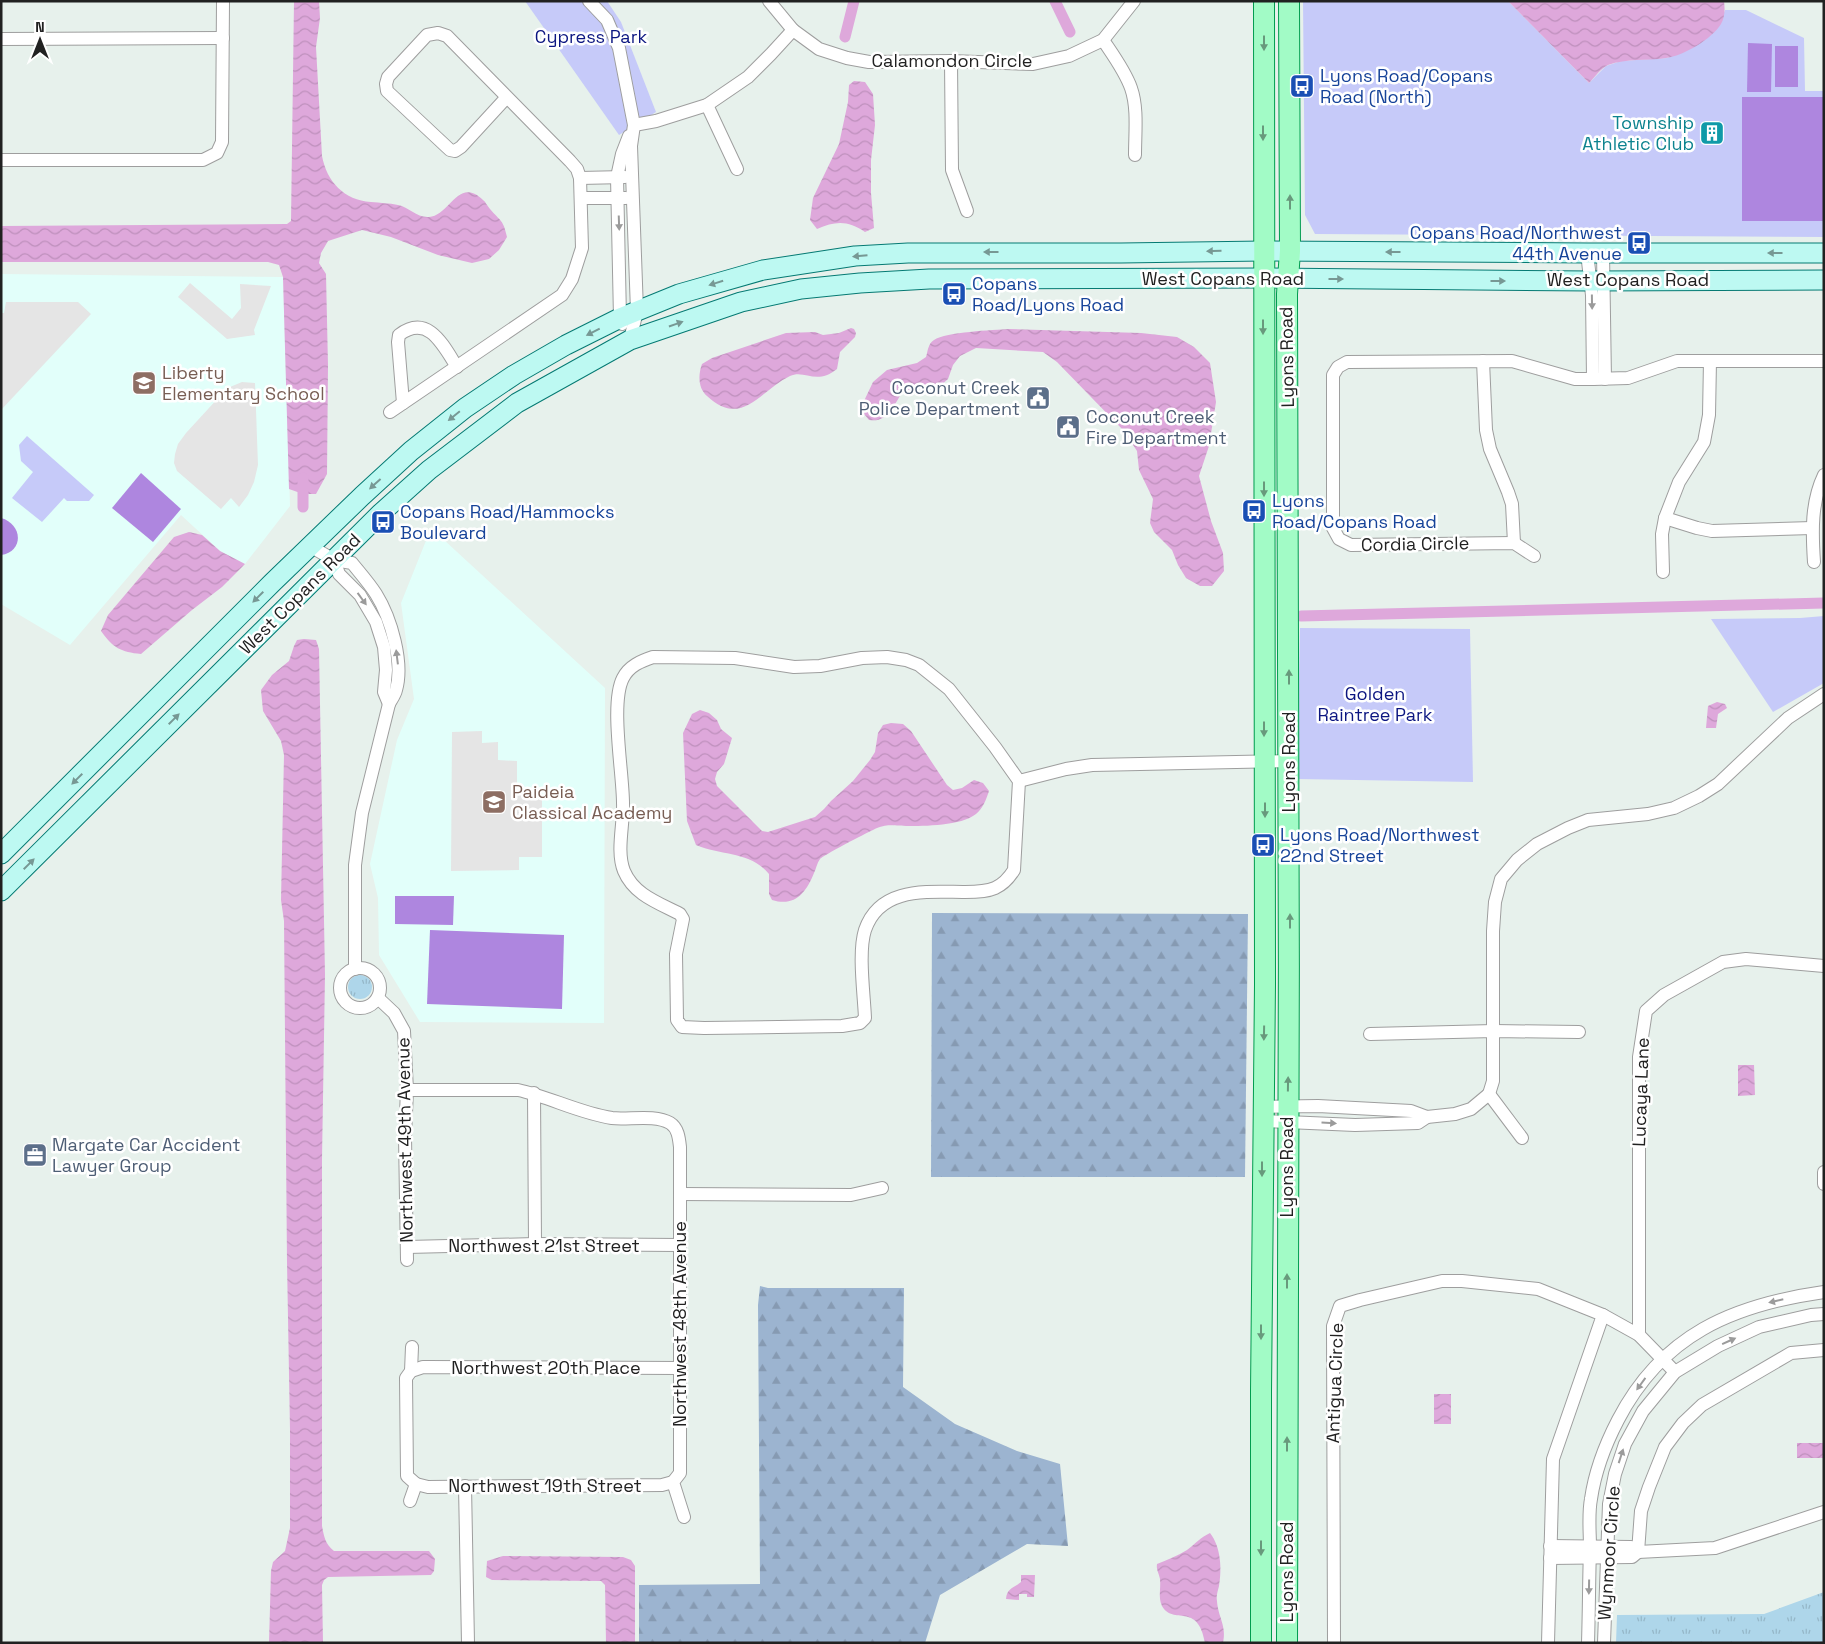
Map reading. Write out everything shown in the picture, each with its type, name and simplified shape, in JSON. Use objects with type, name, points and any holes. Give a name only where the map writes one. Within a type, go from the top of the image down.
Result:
[{"type":"main road","name":"Lyons Road","points":[[1261,1643],[1262,1114],[1265,984],[1264,1]]},
{"type":"main road","name":"Lyons Road","points":[[1287,1643],[1290,1000],[1287,279],[1290,251],[1289,1]]},
{"type":"main road","name":"West Copans Road","points":[[1,854],[310,546],[411,451],[465,408],[514,375],[566,345],[628,315],[678,294],[763,270],[855,256],[929,252],[1824,253]]},
{"type":"main road","name":"West Copans Road","points":[[1,891],[381,513],[415,482],[480,430],[517,403],[630,340],[741,302],[801,289],[929,278],[1598,281],[1824,280]]},
{"type":"street","points":[[1,160],[203,160],[217,153],[222,142],[223,1]]},
{"type":"street","points":[[589,1],[607,20],[619,48],[634,125],[628,315],[630,340]]},
{"type":"street","name":"Calamondon Circle","points":[[769,1],[793,30],[819,49],[847,58],[869,62],[951,61],[1033,64],[1070,56],[1103,40],[1134,1]]},
{"type":"street","points":[[634,125],[656,121],[707,105],[748,77],[793,30]]},
{"type":"street","points":[[390,412],[562,296],[568,289],[572,279],[582,248],[580,178],[577,169],[570,161],[447,36],[438,33],[427,36],[388,77],[386,84],[387,91],[450,150],[455,151],[461,147],[507,97]]},
{"type":"street","points":[[1,38],[223,38]]},
{"type":"street","points":[[1103,40],[1118,62],[1131,88],[1135,107],[1135,155]]},
{"type":"street","points":[[951,61],[952,170],[967,211]]},
{"type":"street","points":[[707,105],[737,169]]},
{"type":"street","points":[[630,340],[617,177],[622,154],[634,125]]},
{"type":"street","points":[[580,178],[632,177]]},
{"type":"street","points":[[581,198],[633,198]]},
{"type":"street","points":[[1595,254],[1598,281],[1599,379]]},
{"type":"street","points":[[403,403],[398,342],[399,335],[407,329],[419,328],[431,332],[439,338],[457,367]]},
{"type":"street","points":[[1484,361],[1486,430],[1490,449],[1512,504],[1514,543],[1534,556]]},
{"type":"street","name":"Cordia Circle","points":[[1514,543],[1351,545],[1339,539],[1333,528],[1333,375],[1338,367],[1347,362],[1512,361],[1575,379],[1599,379],[1628,378],[1677,361],[1824,362]]},
{"type":"street","points":[[1663,572],[1662,534],[1665,518],[1679,482],[1704,442],[1709,414],[1710,362]]},
{"type":"street","points":[[1814,562],[1812,528],[1814,506],[1824,475]]},
{"type":"street","points":[[1665,518],[1712,531],[1812,528]]},
{"type":"street","points":[[310,546],[334,560],[352,563],[376,594],[394,637],[398,677],[396,692],[388,704],[362,813],[355,865],[356,969]]},
{"type":"street","points":[[654,657],[736,658],[794,667],[820,666],[862,658],[887,657],[906,660],[919,665],[949,689],[1019,781],[1014,870],[1007,881],[994,889],[977,892],[917,892],[902,895],[885,902],[874,914],[865,930],[862,951],[864,1018],[860,1023],[842,1026],[741,1028],[682,1027],[677,1020],[676,954],[683,920],[680,914],[640,893],[631,884],[623,870],[621,854],[624,803],[618,712],[619,691],[623,678],[629,669],[642,661],[654,657]]},
{"type":"street","points":[[1262,1114],[1288,1114],[1355,1125],[1418,1123],[1428,1117],[1455,1114],[1471,1109],[1489,1094],[1493,1081],[1494,902],[1502,879],[1517,860],[1537,844],[1588,820],[1648,814],[1674,808],[1699,796],[1718,784],[1788,718],[1824,694]]},
{"type":"street","points":[[1019,781],[1066,769],[1092,765],[1290,761]]},
{"type":"street","name":"Lucaya Lane","points":[[1639,1335],[1639,1057],[1646,1011],[1664,995],[1723,962],[1746,959],[1824,966]]},
{"type":"street","points":[[361,968],[368,969],[378,978],[381,990],[378,998],[371,1006],[364,1009],[350,1007],[341,996],[340,982],[349,971],[361,968]]},
{"type":"street","name":"Northwest 49th Avenue","points":[[378,998],[394,1013],[404,1030],[407,1260]]},
{"type":"street","points":[[1370,1034],[1494,1031],[1579,1032]]},
{"type":"street","points":[[406,1090],[518,1090],[534,1093],[535,1244]]},
{"type":"street","name":"Northwest 48th Avenue","points":[[534,1093],[603,1116],[612,1118],[658,1119],[669,1122],[676,1128],[680,1146],[681,1368],[680,1473],[673,1482]]},
{"type":"street","points":[[1489,1094],[1522,1138]]},
{"type":"street","points":[[1824,1172],[1824,1184]]},
{"type":"street","points":[[680,1194],[851,1195],[882,1188]]},
{"type":"street","name":"Northwest 21st Street","points":[[407,1247],[535,1244],[680,1245]]},
{"type":"street","name":"Antigua Circle","points":[[1334,1643],[1333,1326],[1340,1306],[1442,1282],[1462,1281],[1538,1289],[1603,1315],[1639,1335],[1666,1355],[1679,1370]]},
{"type":"street","name":"Wynmoor Circle","points":[[1588,1643],[1590,1500],[1597,1470],[1609,1439],[1628,1402],[1643,1380],[1666,1355],[1688,1337],[1727,1316],[1765,1304],[1824,1292]]},
{"type":"street","name":"Wynmoor Circle","points":[[1604,1643],[1609,1504],[1615,1474],[1625,1444],[1644,1411],[1679,1370],[1718,1346],[1759,1327],[1811,1315],[1824,1314]]},
{"type":"street","points":[[1548,1643],[1553,1459],[1603,1315]]},
{"type":"street","points":[[410,1501],[416,1484],[407,1476],[406,1378],[412,1371],[412,1347]]},
{"type":"street","points":[[1638,1552],[1641,1511],[1649,1487],[1665,1447],[1683,1423],[1702,1405],[1791,1353],[1824,1350]]},
{"type":"street","name":"Northwest 20th Place","points":[[412,1371],[423,1367],[681,1368]]},
{"type":"street","points":[[673,1482],[684,1517]]},
{"type":"street","name":"Northwest 19th Street","points":[[416,1484],[428,1487],[662,1485],[673,1482]]},
{"type":"street","points":[[465,1486],[468,1643]]},
{"type":"street","points":[[1550,1552],[1608,1552],[1631,1547],[1638,1552],[1715,1548],[1824,1512]]},
{"type":"shaded area","points":[[1748,43],[1772,44],[1771,92],[1747,92]]},
{"type":"shaded area","points":[[1775,46],[1798,46],[1798,87],[1775,87]]},
{"type":"shaded area","points":[[1742,97],[1824,97],[1824,221],[1742,221]]},
{"type":"shaded area","name":"Liberty Elementary School","points":[[1,274],[283,277],[290,506],[245,564],[220,551],[181,515],[70,645],[1,604]]},
{"type":"shaded area","points":[[190,283],[232,319],[241,308],[240,284],[271,286],[254,330],[255,335],[227,339],[178,297]]},
{"type":"shaded area","points":[[6,302],[78,302],[91,314],[1,410],[1,313],[4,313]]},
{"type":"shaded area","points":[[242,382],[255,383],[258,465],[254,482],[248,495],[239,507],[231,498],[221,509],[177,471],[174,463],[175,454],[178,444],[186,433],[220,396],[230,387]]},
{"type":"shaded area","points":[[141,473],[181,509],[153,542],[112,508]]},
{"type":"shaded area","points":[[1,518],[14,526],[18,538],[14,549],[9,553],[1,555]]},
{"type":"shaded area","name":"Paideia Classical Academy","points":[[431,528],[605,688],[604,1023],[420,1022],[379,955],[378,898],[370,864],[397,740],[414,699],[401,603]]},
{"type":"shaded area","points":[[482,731],[482,743],[498,742],[498,760],[517,761],[517,791],[542,790],[542,857],[519,857],[519,870],[451,871],[452,732]]},
{"type":"shaded area","points":[[395,896],[454,896],[453,925],[395,924]]},
{"type":"shaded area","points":[[430,930],[564,935],[562,1009],[427,1004]]},
{"type":"green space","name":"Cypress Park","points":[[525,1],[607,1],[621,22],[656,112],[619,135]]},
{"type":"green space","points":[[1303,1],[1508,1],[1589,83],[1606,66],[1621,61],[1667,58],[1707,38],[1720,24],[1725,10],[1746,10],[1804,38],[1805,91],[1824,91],[1824,237],[1315,234],[1305,215]]},
{"type":"green space","points":[[27,436],[94,495],[89,501],[67,501],[64,498],[42,522],[12,498],[33,472],[21,461],[19,445]]},
{"type":"green space","points":[[1824,616],[1824,683],[1773,712],[1711,619],[1800,618]]},
{"type":"green space","name":"Golden Raintree Park","points":[[1300,628],[1470,629],[1473,782],[1297,779]]},
{"type":"green space","points":[[932,913],[1248,914],[1245,1177],[931,1177]]},
{"type":"green space","points":[[360,975],[365,976],[371,982],[371,992],[365,998],[360,999],[355,998],[349,992],[348,987],[349,982],[355,976]]},
{"type":"green space","points":[[760,1286],[768,1288],[904,1288],[903,1387],[955,1424],[1017,1451],[1060,1464],[1068,1546],[1027,1544],[940,1595],[925,1643],[639,1643],[639,1585],[760,1584],[758,1305]]},
{"type":"green space","points":[[1824,1592],[1824,1643],[1616,1643],[1617,1615],[1764,1614]]},
{"type":"water","points":[[294,1],[319,1],[320,18],[316,47],[322,156],[328,174],[338,188],[361,201],[398,205],[425,217],[436,215],[443,211],[460,195],[467,192],[474,194],[484,201],[501,221],[507,237],[499,250],[489,259],[472,263],[438,255],[391,237],[362,230],[328,241],[321,253],[319,263],[326,274],[328,366],[327,474],[316,494],[303,494],[289,489],[283,277],[279,265],[268,262],[1,262],[1,226],[287,224],[291,221]]},
{"type":"water","points":[[1508,1],[1724,1],[1725,10],[1717,30],[1704,41],[1688,50],[1673,57],[1622,61],[1605,66],[1589,83]]},
{"type":"water","points":[[854,81],[865,82],[873,94],[875,125],[871,160],[871,193],[874,228],[865,232],[853,225],[836,223],[817,229],[810,220],[813,198],[839,144],[848,102],[849,85]]},
{"type":"water","points":[[851,328],[856,333],[855,337],[840,352],[837,369],[830,374],[817,377],[801,374],[790,376],[750,404],[740,408],[730,409],[719,405],[704,393],[700,385],[699,377],[702,364],[712,358],[786,333],[815,332],[823,335],[839,333]]},
{"type":"water","points":[[1009,329],[1141,333],[1177,337],[1194,347],[1210,363],[1216,402],[1209,446],[1199,476],[1211,521],[1223,553],[1224,571],[1212,586],[1200,586],[1186,578],[1172,550],[1154,532],[1150,523],[1153,499],[1139,470],[1137,451],[1124,431],[1057,362],[1043,352],[976,348],[960,356],[953,365],[948,379],[939,387],[922,388],[902,393],[893,408],[881,419],[869,420],[864,414],[864,401],[873,382],[887,370],[917,363],[926,357],[929,345],[934,340],[959,333]]},
{"type":"water","points":[[189,532],[202,535],[220,551],[245,564],[222,587],[141,654],[118,648],[101,631],[108,615],[174,537]]},
{"type":"water","points":[[297,640],[316,640],[319,649],[325,975],[322,1160],[322,1526],[327,1543],[334,1551],[429,1551],[435,1559],[434,1571],[431,1575],[328,1577],[322,1585],[323,1643],[269,1643],[271,1571],[273,1562],[285,1551],[290,1528],[290,1430],[284,921],[281,900],[284,755],[281,741],[263,711],[261,690],[272,675],[289,661]]},
{"type":"water","points":[[1717,702],[1725,704],[1727,708],[1718,714],[1716,728],[1706,728],[1708,706]]},
{"type":"water","points":[[700,710],[709,713],[717,720],[721,729],[732,738],[724,764],[717,772],[715,779],[717,786],[762,831],[768,832],[815,817],[853,781],[870,760],[875,752],[878,733],[883,725],[891,723],[903,724],[911,731],[947,785],[953,790],[962,788],[974,780],[983,783],[989,791],[984,804],[978,812],[961,821],[933,825],[886,826],[869,832],[820,859],[811,880],[799,897],[787,902],[772,900],[769,894],[769,874],[753,861],[696,845],[687,821],[683,733],[692,714]]},
{"type":"water","points":[[1738,1065],[1754,1065],[1755,1095],[1738,1096]]},
{"type":"water","points":[[1434,1394],[1451,1394],[1451,1424],[1434,1424]]},
{"type":"water","points":[[1797,1443],[1824,1443],[1824,1458],[1797,1458]]},
{"type":"water","points":[[1210,1533],[1220,1558],[1220,1579],[1217,1599],[1224,1632],[1223,1643],[1205,1643],[1202,1630],[1197,1622],[1185,1616],[1167,1612],[1162,1606],[1160,1599],[1160,1579],[1157,1564],[1187,1550]]},
{"type":"water","points":[[503,1556],[623,1557],[631,1560],[635,1566],[635,1643],[606,1643],[605,1585],[601,1581],[492,1580],[486,1577],[487,1561]]},
{"type":"water","points":[[1021,1575],[1035,1575],[1034,1597],[1027,1597],[1027,1594],[1019,1594],[1019,1600],[1006,1599],[1009,1591],[1021,1582]]},
{"type":"waterway","points":[[845,37],[854,1]]},
{"type":"waterway","points":[[1055,1],[1070,32]]},
{"type":"waterway","points":[[303,478],[303,507]]},
{"type":"waterway","points":[[1301,616],[1824,603]]},
{"type":"place","name":"Lyons Road/Copans Road (North)","points":[[1302,86]]},
{"type":"place","name":"Township Athletic Club","points":[[1712,133]]},
{"type":"place","name":"Copans Road/Northwest 44th Avenue","points":[[1639,243]]},
{"type":"place","name":"Copans Road/Lyons Road","points":[[954,294]]},
{"type":"place","name":"Liberty Elementary School","points":[[144,383]]},
{"type":"place","name":"Coconut Creek Police Department","points":[[1038,398]]},
{"type":"place","name":"Coconut Creek Fire Department","points":[[1068,427]]},
{"type":"place","name":"Lyons Road/Copans Road","points":[[1254,511]]},
{"type":"place","name":"Copans Road/Hammocks Boulevard","points":[[383,522]]},
{"type":"place","name":"Paideia Classical Academy","points":[[494,802]]},
{"type":"place","name":"Lyons Road/Northwest 22nd Street","points":[[1263,845]]},
{"type":"place","name":"Margate Car Accident Lawyer Group","points":[[35,1155]]}]
